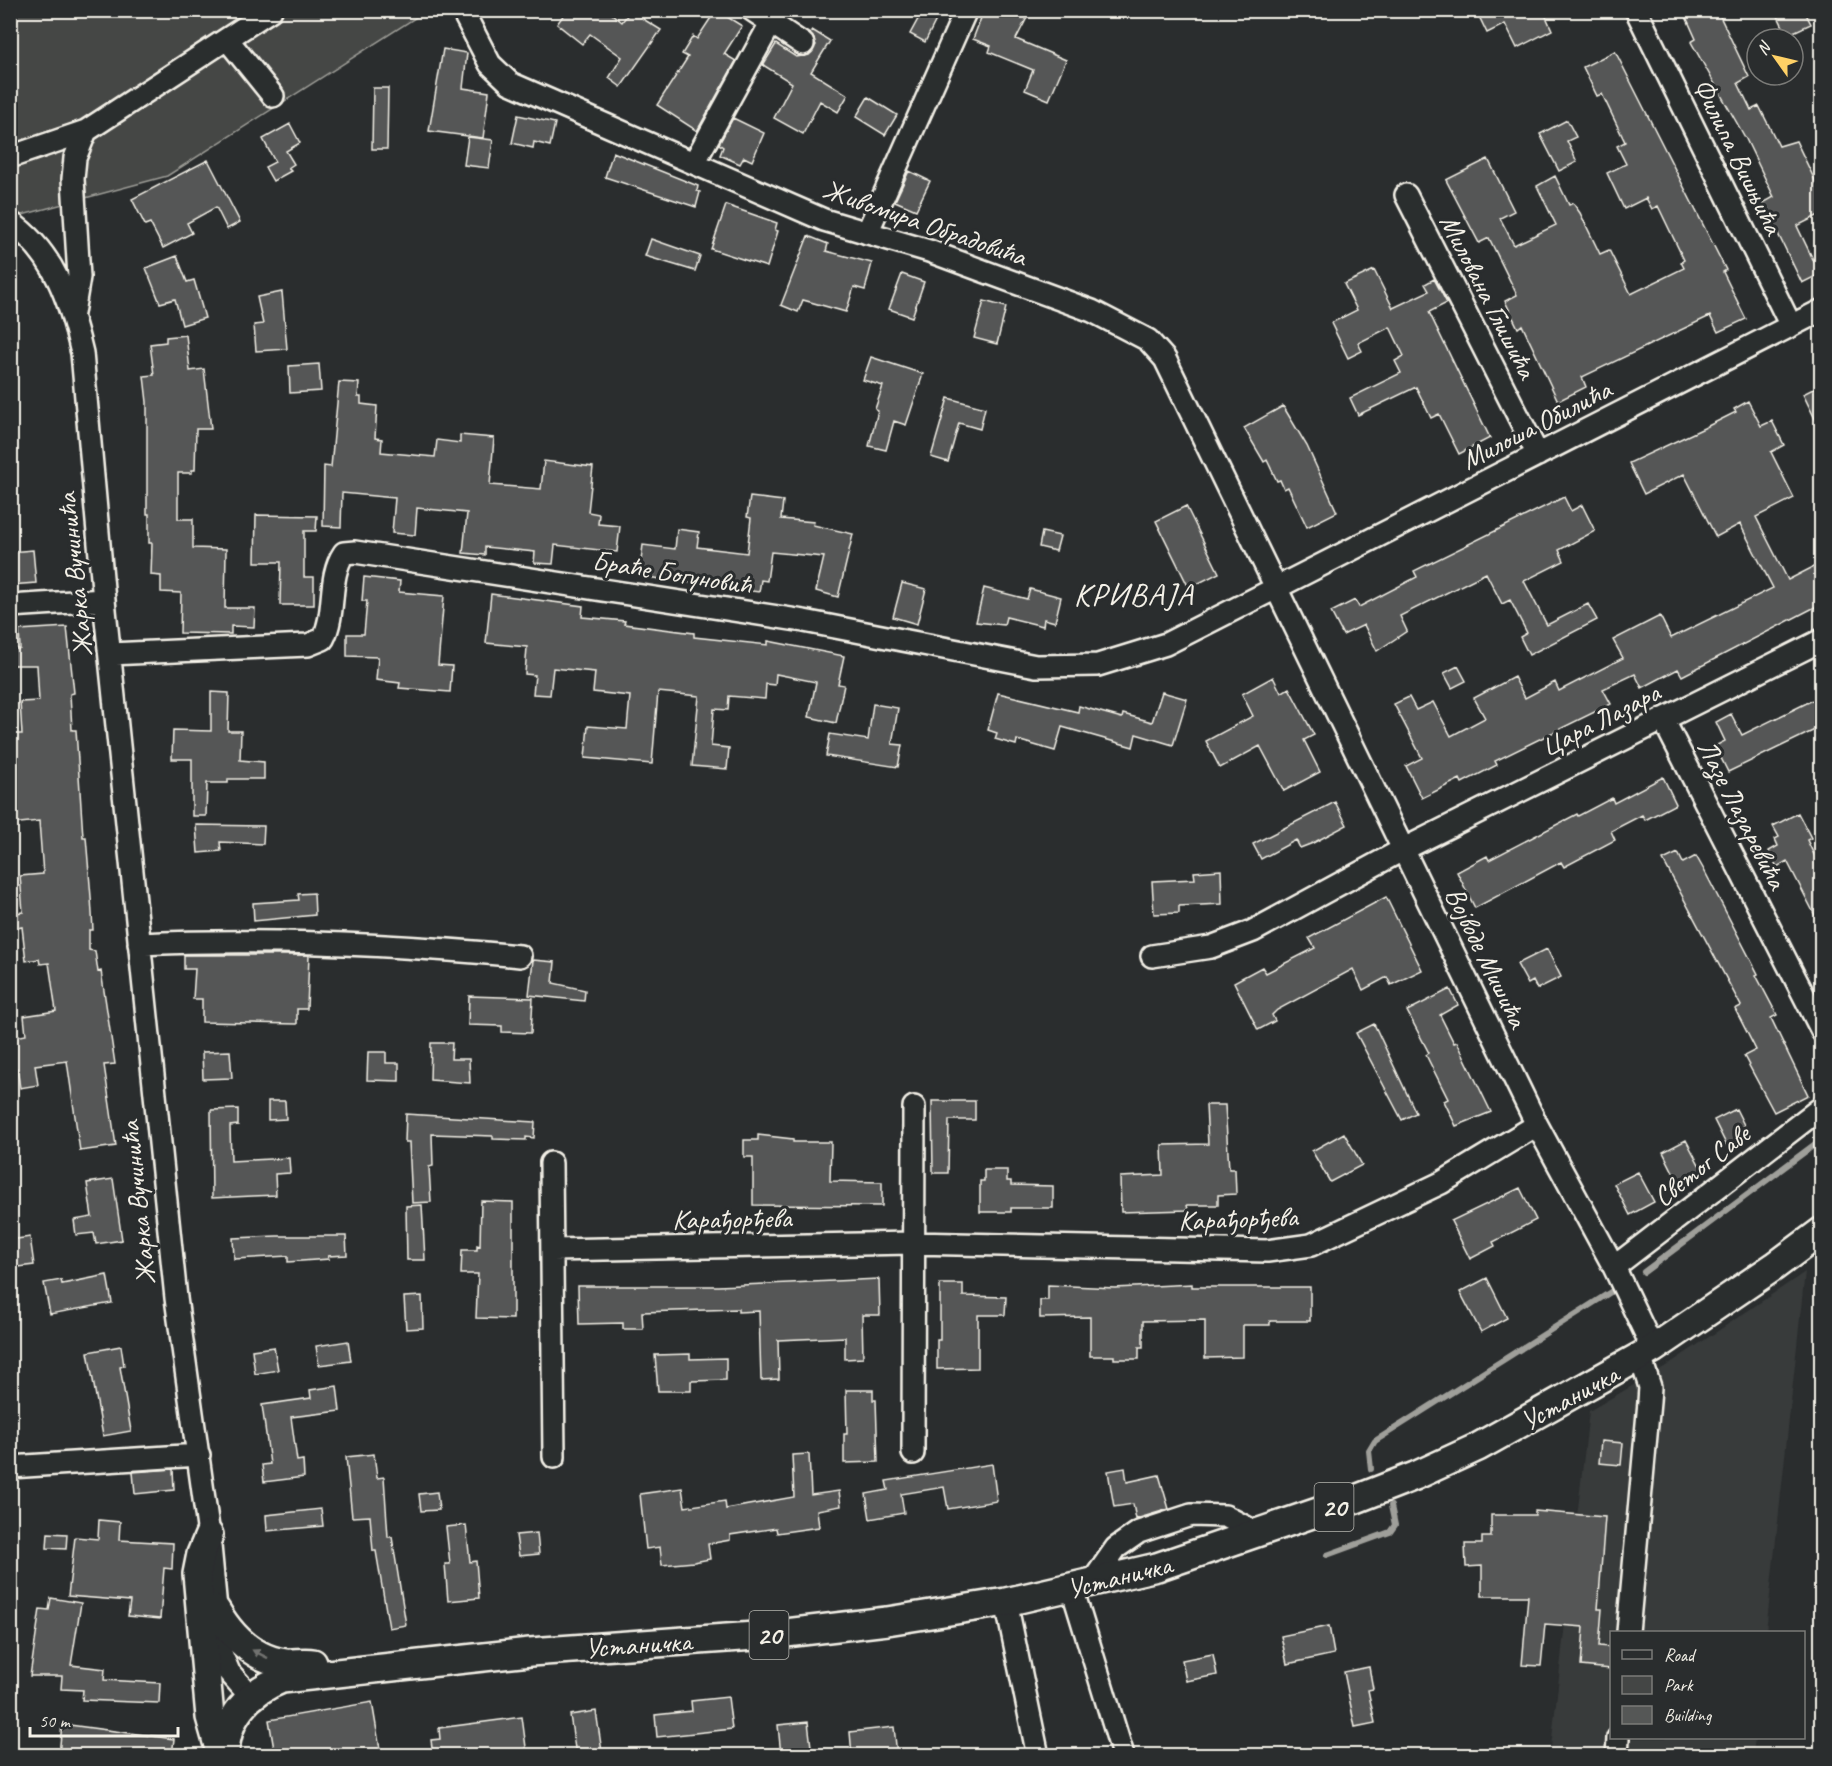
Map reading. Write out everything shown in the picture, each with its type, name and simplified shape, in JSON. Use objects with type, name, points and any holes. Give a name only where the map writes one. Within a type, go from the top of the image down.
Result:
[{"type":"main road","name":"Устаничка","points":[[337,1671],[530,1652],[779,1634],[1006,1602],[1081,1587],[1157,1567],[1259,1534],[1386,1488],[1455,1458],[1559,1404],[1647,1352],[1759,1278],[1821,1231]]},
{"type":"main road","points":[[209,1534],[201,1554],[197,1574],[210,1718],[223,1755]]},
{"type":"main road","points":[[216,1610],[235,1637],[268,1659],[285,1663],[310,1662],[337,1671]]},
{"type":"main road","name":"20","points":[[223,1755],[228,1730],[234,1716],[250,1697],[282,1679],[337,1671]]},
{"type":"street","points":[[10,157],[86,131],[271,10]]},
{"type":"street","name":"Живомира Обрадовића","points":[[462,10],[490,64],[510,83],[824,220],[930,251],[1092,311],[1148,340],[1165,359],[1275,586]]},
{"type":"street","points":[[752,10],[803,44]]},
{"type":"street","points":[[867,233],[966,10]]},
{"type":"street","name":"Филипа Вишњића","points":[[1636,10],[1791,326]]},
{"type":"street","points":[[694,163],[771,23]]},
{"type":"street","points":[[227,39],[273,96]]},
{"type":"street","points":[[73,313],[79,277],[73,179],[75,158],[86,131]]},
{"type":"street","name":"Милована Глишића","points":[[1406,195],[1538,455]]},
{"type":"street","name":"Жарка Вучинића","points":[[10,222],[29,236],[55,270],[73,313],[82,352],[104,600],[176,1298],[199,1455],[224,1662],[250,1697]]},
{"type":"street","name":"Милоша Обилића","points":[[1275,586],[1821,310]]},
{"type":"street","name":"Браће Богуновић","points":[[110,654],[308,645],[323,639],[329,627],[337,564],[344,554],[355,552],[804,621],[1036,666],[1098,665],[1166,644],[1275,586]]},
{"type":"street","name":"Војводе Мишића","points":[[1275,586],[1537,1125],[1614,1267],[1647,1352],[1650,1387],[1628,1631]]},
{"type":"street","points":[[10,606],[104,600]]},
{"type":"street","name":"Цара Лазара","points":[[1152,956],[1211,947],[1253,931],[1404,849],[1821,640]]},
{"type":"street","name":"Лазе Лазаревића","points":[[1663,719],[1821,1031]]},
{"type":"street","points":[[139,944],[208,941],[403,946],[520,956]]},
{"type":"street","points":[[913,1453],[914,1107]]},
{"type":"street","name":"Светог Саве","points":[[1614,1267],[1821,1107]]},
{"type":"street","name":"Карађорђева","points":[[553,1250],[912,1243],[1267,1251],[1311,1245],[1441,1183],[1537,1125]]},
{"type":"street","points":[[551,1163],[554,1457]]},
{"type":"street","points":[[10,1467],[199,1455]]},
{"type":"street","points":[[1123,1755],[1081,1587],[1116,1548],[1139,1532],[1191,1515],[1225,1516],[1259,1534]]},
{"type":"street","points":[[1006,1602],[1038,1755]]},
{"type":"street","points":[[1617,1755],[1618,1739]]},
{"type":"shaded area","points":[[1805,1272],[1766,1631],[1610,1631],[1610,1739],[1755,1739],[1753,1755],[1550,1756],[1589,1411],[1666,1366]]},
{"type":"green space","points":[[11,11],[426,11],[167,176],[11,218]]},
{"type":"building","points":[[567,10],[607,10],[622,22],[631,10],[649,10],[643,19],[661,30],[621,87],[609,78],[622,57],[590,34],[582,44],[557,24]]},
{"type":"building","points":[[716,10],[742,26],[724,54],[736,61],[697,131],[657,105],[688,57],[682,54],[693,36],[697,39]]},
{"type":"building","points":[[923,10],[941,10],[925,42],[910,34]]},
{"type":"building","points":[[984,10],[1031,10],[1016,39],[1066,60],[1049,100],[1025,90],[1033,70],[989,52],[991,46],[973,39]]},
{"type":"building","points":[[1476,10],[1543,10],[1552,30],[1517,48],[1505,24],[1487,33]]},
{"type":"building","points":[[1683,10],[1717,10],[1745,69],[1745,79],[1738,83],[1751,110],[1759,106],[1779,146],[1796,141],[1821,193],[1821,214],[1797,226],[1820,274],[1802,283],[1763,203],[1774,197],[1746,139],[1691,42],[1696,39]]},
{"type":"building","points":[[1775,10],[1804,10],[1811,24],[1804,27],[1783,27]]},
{"type":"building","points":[[812,30],[830,41],[811,72],[848,95],[838,112],[820,101],[803,134],[774,118],[792,83],[763,65],[776,44],[796,57],[809,55],[816,45],[810,34]]},
{"type":"building","points":[[443,49],[467,53],[463,88],[489,92],[483,138],[429,131]]},
{"type":"building","points":[[1615,51],[1726,270],[1723,272],[1746,319],[1718,332],[1710,316],[1582,377],[1586,387],[1558,401],[1522,325],[1518,328],[1505,301],[1517,295],[1489,238],[1479,243],[1446,180],[1488,159],[1514,211],[1500,218],[1514,245],[1556,225],[1537,186],[1555,176],[1569,205],[1573,203],[1580,213],[1600,254],[1609,250],[1631,294],[1684,268],[1681,262],[1684,260],[1658,206],[1652,209],[1646,198],[1624,209],[1607,173],[1626,164],[1617,146],[1625,142],[1602,94],[1597,96],[1583,67]]},
{"type":"building","points":[[373,88],[388,88],[387,149],[372,149]]},
{"type":"building","points":[[868,97],[897,115],[885,135],[856,117]]},
{"type":"building","points":[[518,115],[555,123],[550,146],[534,142],[533,148],[512,143]]},
{"type":"building","points":[[733,118],[764,133],[752,161],[744,157],[740,164],[720,155],[723,147],[719,144]]},
{"type":"building","points":[[1567,120],[1576,137],[1567,141],[1577,162],[1559,171],[1540,134]]},
{"type":"building","points":[[290,124],[300,143],[286,151],[294,164],[288,168],[291,171],[273,181],[265,167],[275,162],[263,139]]},
{"type":"building","points":[[468,137],[493,140],[489,168],[464,165]]},
{"type":"building","points":[[613,152],[698,186],[697,191],[700,192],[696,207],[605,177]]},
{"type":"building","points":[[208,160],[240,222],[227,229],[216,207],[187,223],[192,233],[163,248],[150,223],[145,225],[132,199]]},
{"type":"building","points":[[909,171],[930,181],[916,210],[895,201]]},
{"type":"building","points":[[726,205],[777,223],[775,230],[778,231],[767,267],[711,249]]},
{"type":"building","points":[[808,236],[828,244],[826,251],[872,263],[865,290],[854,287],[846,312],[803,300],[798,312],[781,305]]},
{"type":"building","points":[[651,239],[700,256],[695,271],[645,256]]},
{"type":"building","points":[[177,256],[187,282],[194,280],[205,318],[182,325],[175,299],[160,303],[146,268]]},
{"type":"building","points":[[1374,270],[1393,308],[1429,291],[1425,284],[1434,279],[1447,303],[1429,312],[1490,438],[1459,454],[1439,414],[1431,418],[1416,387],[1358,415],[1350,398],[1401,373],[1395,361],[1404,356],[1390,327],[1358,343],[1362,351],[1348,358],[1331,323],[1357,310],[1344,284]]},
{"type":"building","points":[[902,274],[924,282],[912,317],[889,309]]},
{"type":"building","points":[[282,292],[287,349],[256,351],[254,325],[263,324],[257,297]]},
{"type":"building","points":[[984,301],[1006,307],[997,344],[974,338]]},
{"type":"building","points":[[186,335],[190,371],[204,369],[211,429],[196,429],[195,470],[192,470],[192,473],[178,473],[178,519],[193,519],[193,548],[226,549],[225,608],[255,608],[254,627],[231,626],[231,634],[180,633],[181,593],[161,592],[161,576],[151,575],[152,543],[149,543],[149,514],[147,514],[147,402],[144,376],[154,375],[150,344],[166,342],[166,337]]},
{"type":"building","points":[[871,357],[923,374],[906,425],[894,421],[886,450],[869,446],[878,411],[875,409],[883,386],[863,380]]},
{"type":"building","points":[[319,364],[321,391],[290,393],[289,366]]},
{"type":"building","points":[[339,382],[359,383],[358,397],[361,397],[361,404],[377,406],[375,438],[382,439],[381,452],[435,457],[437,440],[460,443],[460,435],[494,438],[490,485],[541,489],[544,461],[593,467],[588,512],[599,514],[598,524],[620,526],[617,552],[555,545],[553,564],[534,563],[535,552],[485,547],[485,555],[463,553],[467,513],[417,508],[415,535],[392,533],[395,498],[342,493],[341,527],[323,526],[324,466],[331,467]]},
{"type":"building","points":[[1821,385],[1821,431],[1803,394]]},
{"type":"building","points":[[948,398],[985,408],[980,429],[959,423],[948,462],[931,457]]},
{"type":"building","points":[[1748,401],[1761,426],[1772,421],[1784,445],[1771,452],[1794,498],[1756,517],[1788,580],[1817,565],[1821,574],[1821,604],[1682,676],[1678,669],[1642,688],[1635,674],[1603,689],[1611,704],[1495,761],[1497,765],[1462,783],[1460,779],[1422,798],[1406,766],[1422,758],[1394,704],[1409,697],[1416,710],[1433,702],[1451,736],[1485,718],[1474,698],[1514,677],[1525,698],[1555,682],[1559,691],[1623,658],[1613,640],[1660,616],[1671,638],[1773,588],[1740,524],[1716,537],[1684,474],[1644,494],[1629,463],[1736,412],[1734,409]]},
{"type":"building","points":[[1283,406],[1307,446],[1337,512],[1307,527],[1288,487],[1284,489],[1280,480],[1277,481],[1267,460],[1264,462],[1244,428]]},
{"type":"building","points":[[750,497],[783,501],[781,519],[814,522],[813,525],[853,534],[838,597],[816,591],[824,557],[771,552],[767,581],[761,580],[759,592],[639,576],[643,545],[675,549],[677,529],[699,532],[697,547],[747,553],[751,518],[747,517]]},
{"type":"building","points":[[1564,497],[1571,511],[1582,505],[1595,531],[1559,550],[1564,561],[1524,581],[1547,625],[1588,604],[1597,620],[1529,655],[1520,637],[1527,633],[1510,600],[1502,604],[1486,573],[1400,616],[1407,631],[1377,651],[1364,625],[1343,635],[1331,612],[1355,600],[1359,607],[1417,577],[1414,571]]},
{"type":"building","points":[[1186,506],[1219,573],[1189,588],[1156,521]]},
{"type":"building","points":[[256,515],[317,516],[316,531],[304,531],[304,577],[314,577],[314,605],[280,605],[281,562],[255,562]]},
{"type":"building","points":[[1042,532],[1060,536],[1056,551],[1039,547]]},
{"type":"building","points":[[33,550],[36,583],[10,585],[10,552]]},
{"type":"building","points":[[364,577],[400,581],[399,592],[444,596],[438,665],[452,666],[450,692],[399,688],[400,683],[376,680],[378,657],[347,656],[347,634],[364,634],[367,601],[362,601]]},
{"type":"building","points":[[902,583],[926,589],[917,624],[893,617]]},
{"type":"building","points":[[984,588],[1027,599],[1030,589],[1061,597],[1055,622],[1044,619],[1043,626],[1006,617],[1004,625],[976,622]]},
{"type":"building","points":[[491,594],[583,606],[582,617],[625,621],[624,624],[694,633],[694,637],[768,645],[768,641],[844,656],[838,684],[844,685],[836,723],[809,717],[816,682],[776,674],[775,685],[766,684],[765,699],[729,696],[728,710],[714,709],[711,746],[729,748],[727,769],[692,766],[699,696],[658,692],[652,764],[585,758],[588,726],[627,729],[630,696],[593,692],[595,672],[553,668],[550,695],[533,694],[535,675],[525,674],[527,647],[486,643]]},
{"type":"building","points":[[67,627],[74,693],[70,694],[72,730],[76,730],[83,837],[86,837],[91,897],[93,930],[89,930],[89,950],[95,951],[98,972],[101,971],[115,1064],[104,1065],[116,1146],[80,1151],[67,1061],[35,1065],[38,1085],[20,1088],[17,1068],[10,1069],[10,1038],[26,1035],[24,1016],[56,1011],[49,963],[40,964],[39,959],[26,961],[22,927],[17,928],[15,913],[23,912],[20,876],[43,874],[39,821],[10,824],[10,734],[22,734],[20,702],[39,701],[37,665],[10,665],[10,649],[20,649],[19,630]]},
{"type":"building","points":[[1458,666],[1466,681],[1452,688],[1444,673]]},
{"type":"building","points":[[1273,677],[1281,693],[1289,688],[1314,735],[1304,740],[1320,772],[1284,791],[1260,746],[1220,768],[1206,741],[1253,716],[1242,694]]},
{"type":"building","points":[[211,692],[229,693],[228,731],[241,731],[240,760],[264,762],[264,779],[228,779],[228,783],[207,783],[206,816],[192,816],[192,759],[172,759],[173,730],[211,731]]},
{"type":"building","points":[[1162,692],[1187,699],[1173,745],[1136,734],[1133,747],[1062,727],[1055,751],[1017,740],[1016,745],[995,739],[997,733],[988,730],[998,693],[1078,712],[1079,706],[1122,718],[1123,714],[1152,722]]},
{"type":"building","points":[[1821,696],[1821,727],[1728,772],[1715,746],[1725,741],[1716,722],[1731,714],[1742,735]]},
{"type":"building","points":[[873,704],[898,708],[892,744],[902,745],[898,767],[826,756],[830,734],[868,740]]},
{"type":"building","points":[[1663,777],[1676,804],[1645,820],[1642,815],[1611,831],[1615,840],[1564,867],[1561,862],[1475,908],[1457,872],[1487,856],[1489,860],[1612,798],[1614,803]]},
{"type":"building","points":[[1335,802],[1347,825],[1300,848],[1296,840],[1261,859],[1253,844]]},
{"type":"building","points":[[1798,813],[1811,838],[1807,840],[1821,869],[1821,927],[1787,861],[1777,867],[1769,851],[1778,846],[1775,839],[1779,837],[1773,826]]},
{"type":"building","points":[[196,825],[264,826],[263,844],[220,842],[221,851],[198,853]]},
{"type":"building","points":[[1678,853],[1683,863],[1696,856],[1704,870],[1777,1015],[1771,1018],[1808,1095],[1774,1112],[1744,1056],[1756,1050],[1735,1009],[1741,1006],[1663,860]]},
{"type":"building","points":[[1221,870],[1222,904],[1179,906],[1179,913],[1154,914],[1152,881],[1195,879],[1194,872]]},
{"type":"building","points":[[314,893],[315,915],[254,921],[253,903],[299,900],[298,894]]},
{"type":"building","points":[[1386,897],[1422,970],[1391,985],[1387,977],[1363,990],[1353,969],[1277,1010],[1272,1015],[1275,1021],[1258,1030],[1234,982],[1262,967],[1266,973],[1315,948],[1309,938]]},
{"type":"building","points":[[1547,949],[1561,977],[1537,989],[1533,981],[1528,984],[1517,964]]},
{"type":"building","points":[[184,955],[309,955],[307,1009],[297,1009],[297,1024],[202,1022],[202,999],[193,999],[195,969],[184,969]]},
{"type":"building","points":[[533,960],[555,962],[553,983],[585,990],[584,1001],[529,995]]},
{"type":"building","points":[[1450,989],[1458,1005],[1440,1015],[1454,1043],[1457,1042],[1491,1112],[1456,1126],[1444,1101],[1448,1099],[1426,1055],[1429,1053],[1407,1011]]},
{"type":"building","points":[[469,996],[533,998],[531,1033],[502,1032],[502,1026],[468,1025]]},
{"type":"building","points":[[1374,1024],[1416,1113],[1402,1120],[1356,1033]]},
{"type":"building","points":[[431,1043],[452,1043],[451,1059],[469,1059],[470,1083],[430,1080]]},
{"type":"building","points":[[230,1051],[232,1078],[203,1079],[202,1052]]},
{"type":"building","points":[[368,1052],[386,1052],[386,1063],[399,1063],[399,1081],[367,1080]]},
{"type":"building","points":[[268,1101],[285,1101],[286,1119],[268,1120]]},
{"type":"building","points":[[932,1101],[975,1101],[975,1120],[949,1120],[948,1173],[933,1173]]},
{"type":"building","points":[[1206,1105],[1225,1105],[1229,1169],[1235,1169],[1236,1194],[1218,1195],[1218,1205],[1187,1205],[1188,1210],[1121,1212],[1120,1177],[1163,1175],[1162,1145],[1208,1144]]},
{"type":"building","points":[[238,1109],[238,1125],[230,1126],[231,1161],[289,1158],[290,1173],[275,1174],[276,1195],[212,1198],[211,1110]]},
{"type":"building","points":[[1736,1109],[1750,1137],[1728,1148],[1714,1120]]},
{"type":"building","points":[[406,1114],[535,1122],[534,1138],[526,1137],[526,1140],[493,1139],[493,1136],[432,1134],[433,1166],[429,1167],[431,1202],[412,1203],[409,1142],[405,1142]]},
{"type":"building","points":[[1344,1133],[1362,1165],[1330,1182],[1312,1151]]},
{"type":"building","points":[[758,1135],[793,1139],[793,1142],[831,1142],[830,1181],[882,1182],[882,1206],[753,1205],[753,1157],[744,1157],[744,1140],[758,1140]]},
{"type":"building","points":[[1686,1140],[1703,1172],[1679,1184],[1663,1152]]},
{"type":"building","points":[[984,1170],[1007,1170],[1007,1181],[1011,1181],[1011,1185],[1053,1186],[1053,1208],[1011,1208],[1011,1212],[980,1212],[980,1181],[984,1181]]},
{"type":"building","points":[[1638,1172],[1654,1202],[1630,1215],[1614,1184]]},
{"type":"building","points":[[113,1179],[122,1240],[96,1244],[94,1233],[76,1235],[74,1220],[92,1217],[87,1183]]},
{"type":"building","points":[[1520,1188],[1536,1220],[1493,1242],[1495,1246],[1470,1259],[1451,1221]]},
{"type":"building","points":[[481,1201],[513,1202],[513,1319],[476,1318],[478,1274],[461,1274],[462,1250],[477,1250],[477,1245],[480,1246]]},
{"type":"building","points":[[422,1205],[425,1260],[407,1260],[406,1206]]},
{"type":"building","points":[[346,1236],[347,1255],[328,1256],[329,1259],[288,1262],[288,1256],[234,1259],[233,1238]]},
{"type":"building","points":[[30,1237],[34,1265],[10,1268],[10,1240]]},
{"type":"building","points":[[107,1275],[112,1303],[50,1314],[44,1283],[61,1280],[62,1284]]},
{"type":"building","points":[[1487,1278],[1507,1318],[1481,1332],[1460,1292]]},
{"type":"building","points":[[879,1279],[880,1315],[862,1315],[863,1358],[845,1359],[845,1337],[778,1340],[779,1379],[761,1380],[759,1311],[738,1312],[738,1309],[642,1312],[643,1329],[623,1329],[623,1323],[579,1324],[578,1286],[718,1286]]},
{"type":"building","points":[[940,1284],[963,1284],[963,1296],[1006,1297],[1005,1315],[978,1315],[978,1368],[937,1369],[937,1340],[940,1340]]},
{"type":"building","points":[[1192,1284],[1192,1287],[1310,1287],[1310,1321],[1270,1321],[1270,1325],[1243,1325],[1243,1357],[1205,1358],[1205,1320],[1143,1321],[1143,1347],[1139,1347],[1139,1359],[1114,1359],[1114,1356],[1090,1356],[1090,1317],[1040,1318],[1040,1300],[1048,1300],[1048,1285],[1115,1288]]},
{"type":"building","points":[[422,1296],[423,1328],[406,1329],[404,1297]]},
{"type":"building","points":[[348,1341],[351,1361],[319,1365],[316,1346]]},
{"type":"building","points":[[121,1346],[124,1366],[120,1367],[131,1431],[103,1436],[88,1352]]},
{"type":"building","points":[[274,1347],[278,1370],[255,1374],[252,1350]]},
{"type":"building","points":[[690,1354],[690,1359],[726,1358],[726,1380],[691,1381],[691,1391],[658,1391],[655,1355]]},
{"type":"building","points":[[337,1386],[340,1411],[291,1417],[297,1461],[303,1460],[304,1477],[264,1482],[262,1465],[270,1464],[262,1405],[311,1398],[310,1390]]},
{"type":"building","points":[[846,1390],[873,1390],[873,1400],[876,1400],[878,1462],[844,1463],[844,1434],[847,1434]]},
{"type":"building","points":[[1601,1441],[1623,1443],[1621,1465],[1599,1463]]},
{"type":"building","points":[[374,1454],[377,1478],[384,1477],[388,1537],[392,1537],[406,1625],[389,1628],[376,1551],[373,1551],[370,1516],[352,1517],[346,1457]]},
{"type":"building","points":[[809,1454],[811,1495],[839,1491],[841,1506],[817,1510],[819,1527],[777,1533],[776,1528],[730,1535],[730,1540],[708,1544],[710,1559],[694,1562],[662,1565],[660,1547],[646,1549],[640,1494],[682,1488],[685,1507],[725,1501],[726,1509],[794,1497],[792,1455]]},
{"type":"building","points":[[992,1464],[997,1501],[948,1509],[944,1487],[901,1494],[904,1513],[870,1519],[866,1494],[888,1490],[886,1481]]},
{"type":"building","points":[[1125,1468],[1127,1482],[1159,1475],[1169,1509],[1136,1519],[1133,1504],[1114,1507],[1108,1471]]},
{"type":"building","points":[[173,1469],[174,1490],[135,1494],[133,1472]]},
{"type":"building","points":[[437,1492],[439,1510],[421,1511],[419,1494]]},
{"type":"building","points":[[321,1509],[323,1526],[267,1531],[266,1515]]},
{"type":"building","points":[[1535,1511],[1605,1517],[1598,1609],[1602,1609],[1599,1646],[1610,1647],[1610,1669],[1581,1666],[1584,1627],[1545,1624],[1541,1666],[1522,1665],[1528,1596],[1482,1596],[1482,1566],[1466,1567],[1465,1544],[1482,1544],[1482,1537],[1491,1537],[1491,1515],[1535,1515]]},
{"type":"building","points":[[99,1520],[120,1522],[119,1540],[173,1543],[172,1569],[164,1568],[160,1619],[128,1616],[130,1601],[68,1596],[75,1537],[98,1539]]},
{"type":"building","points":[[466,1525],[470,1562],[476,1561],[479,1598],[448,1601],[445,1564],[450,1564],[446,1527]]},
{"type":"building","points":[[48,1533],[67,1534],[66,1549],[47,1548]]},
{"type":"building","points":[[537,1533],[539,1554],[519,1556],[516,1535]]},
{"type":"building","points":[[51,1598],[81,1603],[71,1665],[105,1669],[104,1680],[160,1683],[159,1703],[82,1700],[83,1690],[61,1689],[62,1676],[30,1676],[40,1609],[49,1610]]},
{"type":"building","points":[[1329,1626],[1334,1654],[1287,1664],[1281,1636]]},
{"type":"building","points":[[1213,1654],[1217,1675],[1186,1681],[1182,1660]]},
{"type":"building","points":[[1369,1667],[1373,1689],[1368,1690],[1375,1723],[1355,1727],[1344,1672]]},
{"type":"building","points":[[728,1697],[732,1729],[657,1737],[655,1715],[692,1711],[691,1701]]},
{"type":"building","points":[[372,1702],[381,1755],[275,1755],[269,1720]]},
{"type":"building","points":[[596,1711],[602,1752],[576,1755],[570,1715]]},
{"type":"building","points":[[522,1717],[527,1755],[433,1755],[431,1740],[440,1739],[439,1728]]},
{"type":"building","points":[[808,1722],[812,1755],[781,1755],[778,1725]]},
{"type":"building","points":[[62,1724],[174,1739],[172,1755],[59,1755]]},
{"type":"building","points":[[894,1727],[897,1755],[852,1755],[850,1732]]},
{"type":"waterway","points":[[1644,1272],[1822,1139]]},
{"type":"waterway","points":[[1371,1469],[1369,1451],[1375,1441],[1617,1288]]},
{"type":"waterway","points":[[1327,1555],[1390,1532],[1395,1525],[1391,1506]]},
{"type":"district","name":"КРИВАЈА","points":[[1134,594]]}]
